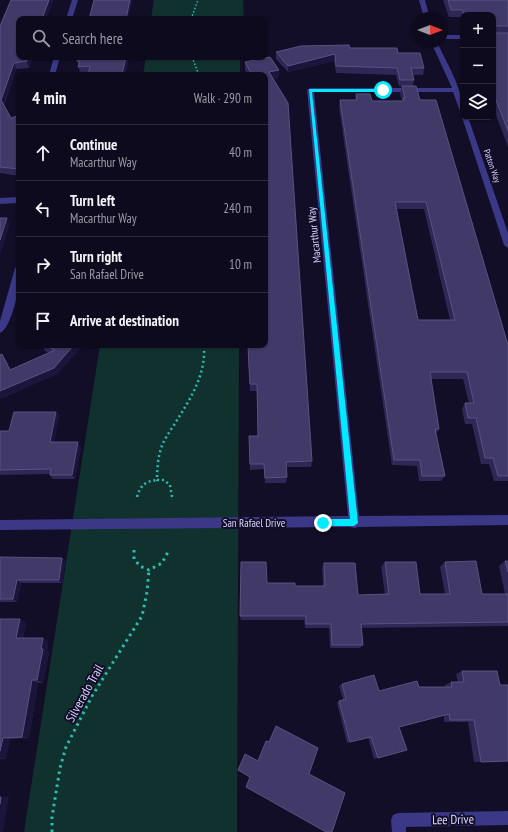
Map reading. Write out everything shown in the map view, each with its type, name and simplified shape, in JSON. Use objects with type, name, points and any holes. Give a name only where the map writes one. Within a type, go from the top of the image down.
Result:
[{"type":"street","points":[[70,16],[75,0]]},
{"type":"street","points":[[422,0],[425,12]]},
{"type":"street","points":[[448,37],[460,37]]},
{"type":"street","points":[[437,48],[460,102]]},
{"type":"street","points":[[53,72],[56,60]]},
{"type":"street","name":"Macarthur Way","points":[[354,523],[310,90],[456,90]]},
{"type":"street","name":"Patton Way","points":[[466,120],[508,245]]},
{"type":"street","points":[[0,201],[16,200]]},
{"type":"street","points":[[0,329],[7,317],[16,280]]},
{"type":"street","name":"San Rafael Drive","points":[[0,525],[354,523],[508,520]]},
{"type":"street","name":"Lee Drive","points":[[398,826],[508,818]]},
{"type":"path","points":[[192,16],[198,0]]},
{"type":"path","points":[[193,60],[198,72]]},
{"type":"path","points":[[157,480],[159,457],[163,442],[178,420],[202,378],[206,357],[204,348]]},
{"type":"path","points":[[137,497],[140,488],[144,483],[149,480],[164,480],[170,485],[172,497]]},
{"type":"path","points":[[134,550],[134,559],[140,566],[149,570],[160,566],[166,558],[169,550]]},
{"type":"path","name":"Silverado Trail","points":[[52,832],[52,817],[59,775],[66,747],[92,696],[142,616],[147,592],[149,570]]},
{"type":"green space","points":[[154,0],[243,0],[244,16],[151,16]]},
{"type":"green space","points":[[146,60],[240,60],[240,72],[144,72]]},
{"type":"green space","points":[[100,348],[239,348],[237,832],[24,832]]},
{"type":"building","points":[[11,0],[49,0],[43,16],[16,16],[16,60],[28,60],[14,63],[1,100],[11,118],[16,116],[16,169],[0,167],[0,26]]},
{"type":"building","points":[[94,0],[130,0],[127,16],[90,16]]},
{"type":"building","points":[[448,0],[508,0],[508,26],[496,26],[496,12],[463,12],[462,10],[451,10]]},
{"type":"building","points":[[496,33],[508,33],[508,131],[496,100]]},
{"type":"building","points":[[349,45],[350,48],[397,48],[398,53],[420,53],[424,68],[411,68],[414,80],[400,80],[397,68],[336,66],[335,54],[288,66],[276,52],[301,46]]},
{"type":"building","points":[[268,57],[270,57],[279,70],[269,72],[288,103],[312,461],[286,462],[287,477],[265,478],[264,464],[250,464],[249,436],[258,436],[257,384],[250,384],[248,348],[268,348],[268,72],[250,72],[245,62],[268,60]]},
{"type":"building","points":[[125,60],[123,72],[89,72],[90,66],[78,67],[80,61],[77,61]]},
{"type":"building","points":[[402,86],[416,86],[420,100],[436,100],[508,345],[508,476],[498,476],[493,458],[485,458],[476,418],[468,418],[465,403],[474,403],[467,372],[430,372],[439,429],[435,429],[445,476],[422,476],[420,460],[394,460],[340,100],[357,100],[356,94],[370,94],[372,101],[404,101],[403,98],[405,98]],"holes":[[[395,202],[426,202],[455,320],[418,320]]]},
{"type":"building","points":[[0,218],[7,218],[0,240]]},
{"type":"building","points":[[51,348],[71,348],[54,368],[0,391],[0,355],[2,354],[10,370],[55,350]]},
{"type":"building","points":[[14,412],[56,412],[50,442],[78,442],[72,475],[50,475],[51,469],[0,470],[0,431],[9,431]]},
{"type":"building","points":[[0,557],[62,558],[59,580],[17,580],[13,599],[0,599]]},
{"type":"building","points":[[476,561],[482,594],[508,594],[508,622],[361,624],[363,645],[332,645],[331,624],[306,624],[306,616],[240,616],[241,562],[266,562],[267,583],[295,583],[295,586],[325,586],[324,563],[355,563],[358,595],[389,594],[385,562],[416,562],[420,594],[450,594],[445,562]]},
{"type":"building","points":[[505,561],[508,561],[508,572]]},
{"type":"building","points":[[0,619],[20,619],[16,638],[43,638],[41,649],[43,649],[37,680],[32,680],[22,737],[3,738],[0,751]]},
{"type":"building","points":[[462,671],[497,671],[500,685],[508,685],[508,761],[481,762],[474,720],[450,720],[449,714],[399,727],[407,750],[378,758],[371,737],[350,742],[339,701],[346,699],[342,684],[374,675],[379,691],[417,681],[419,687],[452,687],[451,682],[464,682]]},
{"type":"building","points":[[276,726],[318,748],[309,774],[345,793],[332,832],[326,832],[246,787],[250,777],[238,770],[245,754],[258,761],[266,741],[269,742]]},
{"type":"route","points":[[323,523],[354,523],[310,90],[383,90]]}]
